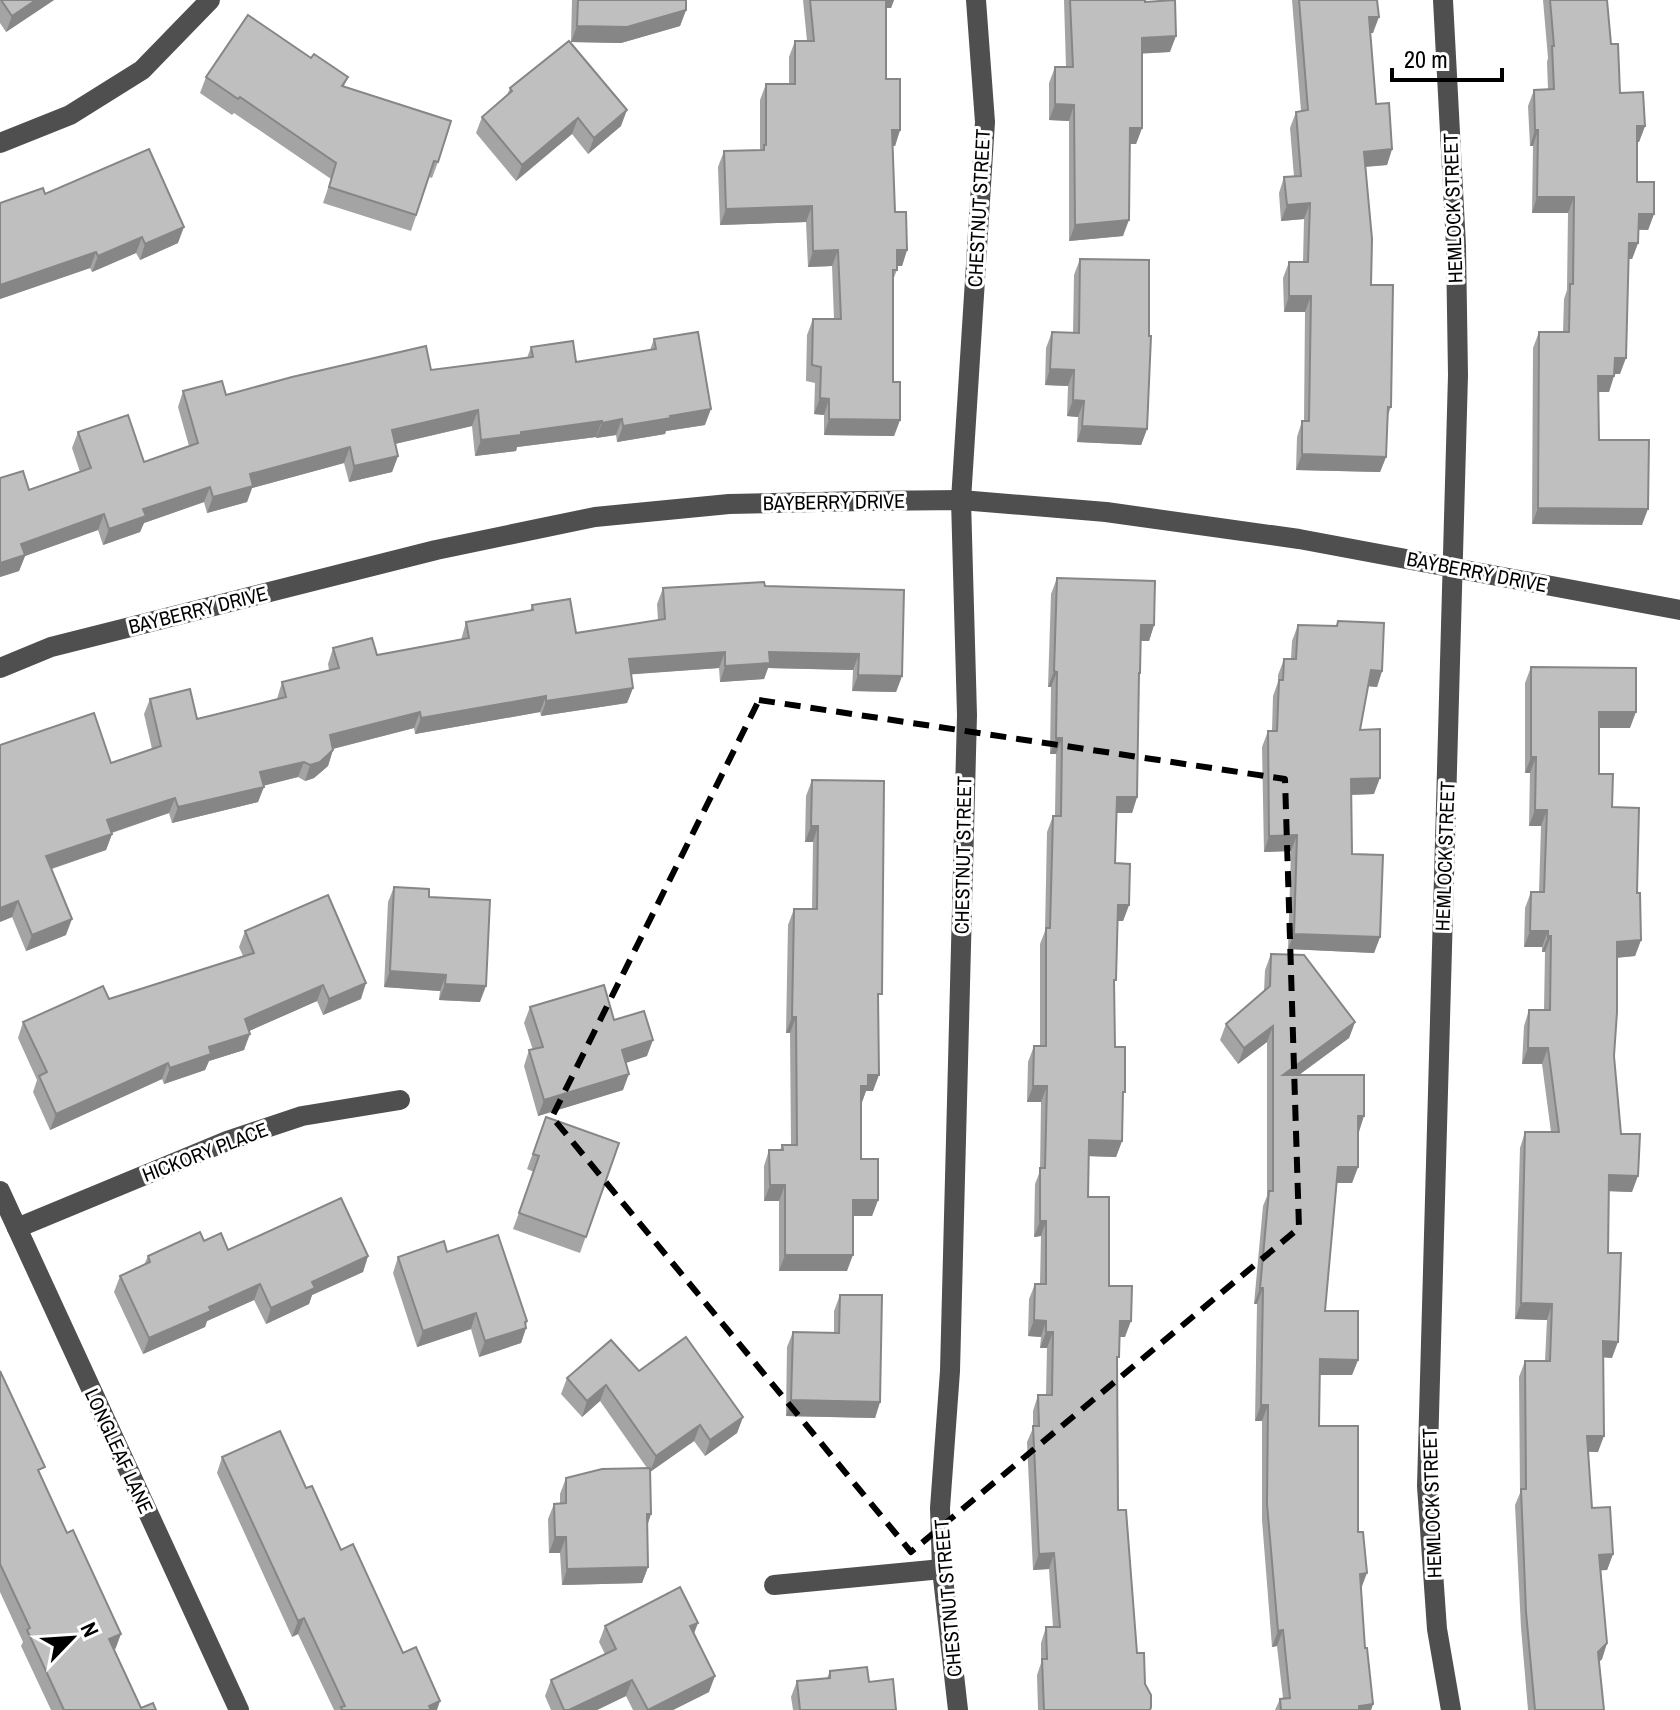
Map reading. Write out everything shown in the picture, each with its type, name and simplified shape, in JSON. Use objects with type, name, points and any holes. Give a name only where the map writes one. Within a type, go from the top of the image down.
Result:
[{"type":"street","points":[[0,143],[70,115],[142,70],[210,0]]},
{"type":"street","name":"CHESTNUT STREET","points":[[958,1710],[942,1569],[940,1508],[950,1371],[967,715],[961,500],[985,122],[976,0]]},
{"type":"street","name":"HEMLOCK STREET","points":[[1443,0],[1456,246],[1458,375],[1427,1486],[1437,1629],[1451,1710]]},
{"type":"street","name":"BAYBERRY DRIVE","points":[[0,668],[51,647],[436,550],[595,517],[729,504],[961,500],[1106,512],[1299,539],[1680,610]]},
{"type":"street","name":"HICKORY PLACE","points":[[17,1228],[227,1141],[302,1116],[400,1100]]},
{"type":"street","name":"LONGLEAF LANE","points":[[0,1191],[239,1710]]},
{"type":"street","points":[[774,1585],[942,1569]]},
{"type":"highlighted area","points":[[759,700],[1285,779],[1299,1228],[911,1552],[552,1117]]},
{"type":"building","points":[[1,0],[36,0],[12,16]]},
{"type":"building","points":[[578,0],[686,0],[686,10],[627,27],[577,26]]},
{"type":"building","points":[[810,0],[886,0],[886,79],[900,79],[900,130],[892,130],[895,212],[906,212],[907,250],[897,250],[897,270],[893,270],[893,382],[900,382],[900,420],[829,419],[829,399],[820,398],[821,367],[812,365],[813,319],[841,319],[838,250],[813,251],[812,206],[726,209],[724,151],[764,150],[766,84],[795,84],[795,41],[814,41]]},
{"type":"building","points":[[1070,0],[1175,0],[1176,36],[1142,38],[1142,128],[1130,128],[1129,220],[1075,225],[1074,105],[1055,104],[1055,67],[1073,67]]},
{"type":"building","points":[[1299,0],[1377,0],[1379,17],[1369,17],[1376,104],[1389,103],[1392,149],[1364,152],[1372,239],[1371,285],[1393,285],[1391,407],[1388,407],[1386,457],[1302,454],[1302,421],[1309,421],[1311,296],[1289,296],[1289,262],[1308,262],[1310,203],[1287,205],[1284,177],[1301,176],[1296,112],[1308,110]]},
{"type":"building","points":[[1550,0],[1607,0],[1611,44],[1618,44],[1620,93],[1643,92],[1645,126],[1637,126],[1637,182],[1654,182],[1654,214],[1639,214],[1638,243],[1629,243],[1626,358],[1615,358],[1614,376],[1598,376],[1599,440],[1649,440],[1648,509],[1538,508],[1539,332],[1569,332],[1570,284],[1573,284],[1574,197],[1537,197],[1538,130],[1535,130],[1534,90],[1554,89]]},
{"type":"building","points":[[248,15],[311,58],[314,54],[348,77],[342,86],[451,121],[416,215],[329,187],[336,163],[206,77]]},
{"type":"building","points":[[569,41],[627,110],[594,138],[578,118],[522,165],[482,117],[512,91],[510,88]]},
{"type":"building","points":[[149,149],[184,227],[145,244],[142,237],[98,256],[96,252],[0,285],[0,203],[43,188],[45,194]]},
{"type":"building","points":[[1080,259],[1149,260],[1151,336],[1147,429],[1082,426],[1084,401],[1073,400],[1074,370],[1050,369],[1052,332],[1079,333]]},
{"type":"building","points":[[698,332],[711,409],[623,426],[622,419],[481,440],[478,410],[392,430],[398,456],[354,466],[350,447],[250,474],[253,486],[213,497],[210,487],[143,509],[146,516],[109,529],[104,514],[21,544],[25,555],[0,563],[0,478],[23,471],[29,490],[91,468],[78,432],[128,415],[144,462],[198,443],[183,391],[222,381],[226,395],[426,346],[431,370],[533,357],[531,347],[573,341],[576,362],[656,349],[654,339]]},
{"type":"building","points":[[1057,578],[1155,581],[1154,625],[1141,625],[1137,797],[1117,797],[1115,863],[1130,864],[1129,905],[1118,905],[1114,980],[1115,1047],[1125,1047],[1122,1141],[1089,1140],[1088,1197],[1109,1197],[1109,1286],[1132,1286],[1131,1321],[1120,1321],[1117,1357],[1118,1510],[1126,1510],[1137,1653],[1144,1653],[1145,1684],[1151,1695],[1150,1710],[1044,1710],[1042,1659],[1047,1659],[1046,1627],[1060,1627],[1054,1553],[1039,1554],[1033,1426],[1039,1426],[1038,1395],[1052,1395],[1053,1332],[1046,1332],[1046,1321],[1034,1320],[1035,1284],[1046,1284],[1046,1221],[1040,1221],[1040,1168],[1045,1168],[1047,1086],[1033,1086],[1034,1046],[1046,1046],[1046,928],[1050,928],[1053,816],[1061,816],[1062,738],[1056,738],[1057,672],[1054,671]]},
{"type":"building","points":[[764,582],[765,586],[904,590],[902,676],[858,675],[859,654],[769,652],[770,663],[725,666],[725,652],[629,659],[633,688],[546,701],[546,696],[421,718],[420,712],[330,735],[333,750],[320,762],[310,765],[304,762],[260,772],[264,787],[178,807],[175,798],[107,820],[112,834],[46,856],[72,919],[32,935],[18,901],[0,908],[0,745],[94,713],[111,763],[161,746],[150,699],[190,689],[197,719],[286,697],[282,682],[339,668],[333,648],[372,638],[377,655],[469,638],[466,622],[533,610],[532,605],[570,599],[576,633],[665,619],[663,588]]},
{"type":"building","points":[[1338,621],[1384,623],[1382,671],[1371,670],[1360,730],[1380,729],[1380,778],[1351,779],[1352,854],[1383,855],[1380,937],[1294,934],[1297,835],[1269,836],[1268,731],[1277,731],[1279,680],[1283,680],[1284,659],[1296,659],[1298,625],[1337,626]]},
{"type":"building","points":[[1531,667],[1636,668],[1636,712],[1599,712],[1599,774],[1613,774],[1612,807],[1639,808],[1637,893],[1640,893],[1641,940],[1617,942],[1614,1056],[1621,1134],[1640,1134],[1638,1176],[1609,1175],[1608,1253],[1621,1253],[1618,1342],[1603,1341],[1604,1436],[1587,1436],[1592,1508],[1610,1507],[1613,1554],[1599,1555],[1607,1643],[1598,1652],[1604,1710],[1535,1710],[1526,1612],[1521,1489],[1526,1489],[1525,1361],[1550,1361],[1552,1304],[1521,1303],[1525,1132],[1559,1132],[1548,1048],[1528,1048],[1529,1010],[1550,1010],[1551,936],[1548,936],[1548,931],[1530,931],[1531,892],[1544,892],[1547,810],[1535,810],[1536,757],[1531,757]]},
{"type":"building","points":[[812,780],[884,781],[879,1075],[868,1075],[868,1086],[861,1086],[861,1159],[878,1159],[878,1200],[853,1200],[853,1255],[785,1255],[785,1185],[770,1185],[769,1150],[783,1150],[782,1145],[797,1145],[796,1017],[792,1017],[794,909],[817,909],[818,826],[811,826]]},
{"type":"building","points":[[394,887],[429,889],[429,897],[490,900],[486,986],[445,984],[446,975],[390,971]]},
{"type":"building","points":[[328,895],[366,983],[329,999],[323,985],[245,1019],[250,1034],[209,1047],[211,1054],[170,1068],[168,1063],[56,1114],[39,1076],[47,1072],[23,1022],[103,986],[109,999],[254,953],[245,931]]},
{"type":"building","points":[[1271,954],[1304,955],[1355,1022],[1283,1075],[1364,1075],[1364,1116],[1358,1116],[1358,1167],[1338,1167],[1325,1311],[1358,1311],[1358,1360],[1320,1359],[1319,1426],[1358,1426],[1358,1532],[1363,1532],[1367,1573],[1360,1574],[1373,1704],[1359,1706],[1359,1710],[1281,1710],[1280,1699],[1290,1698],[1283,1630],[1278,1631],[1267,1504],[1268,1405],[1261,1405],[1263,1288],[1260,1288],[1269,1191],[1273,1191],[1273,1026],[1244,1048],[1226,1024],[1270,986]]},
{"type":"building","points":[[604,985],[614,1020],[644,1011],[653,1040],[622,1050],[629,1074],[544,1100],[529,1050],[543,1047],[530,1007]]},
{"type":"building","points":[[546,1117],[619,1143],[586,1237],[519,1213],[539,1156],[533,1154]]},
{"type":"building","points":[[341,1198],[368,1256],[312,1282],[315,1288],[271,1308],[260,1284],[209,1307],[211,1311],[149,1338],[120,1276],[150,1262],[148,1256],[200,1232],[204,1241],[221,1233],[228,1250]]},
{"type":"building","points":[[498,1235],[527,1321],[526,1328],[485,1341],[476,1313],[423,1331],[398,1257],[444,1241],[447,1252]]},
{"type":"building","points":[[840,1295],[882,1295],[880,1402],[791,1400],[793,1332],[839,1333]]},
{"type":"building","points":[[686,1337],[743,1417],[710,1440],[700,1425],[656,1456],[606,1385],[587,1401],[567,1378],[611,1340],[639,1371]]},
{"type":"building","points":[[0,1371],[45,1467],[38,1470],[67,1533],[73,1530],[121,1634],[109,1639],[141,1708],[153,1703],[156,1710],[64,1710],[27,1630],[30,1628],[0,1564]]},
{"type":"building","points":[[280,1431],[306,1488],[312,1486],[341,1550],[353,1544],[403,1653],[416,1647],[440,1701],[429,1706],[431,1710],[342,1710],[341,1707],[345,1706],[304,1618],[298,1621],[222,1457]]},
{"type":"building","points":[[650,1468],[648,1567],[567,1569],[566,1537],[555,1537],[554,1504],[566,1503],[566,1478],[602,1469]]},
{"type":"building","points":[[680,1587],[698,1623],[690,1626],[715,1676],[648,1710],[632,1680],[564,1710],[551,1680],[616,1649],[605,1626]]},
{"type":"building","points":[[867,1667],[869,1682],[893,1679],[896,1710],[800,1710],[797,1681],[830,1678],[830,1671]]}]
